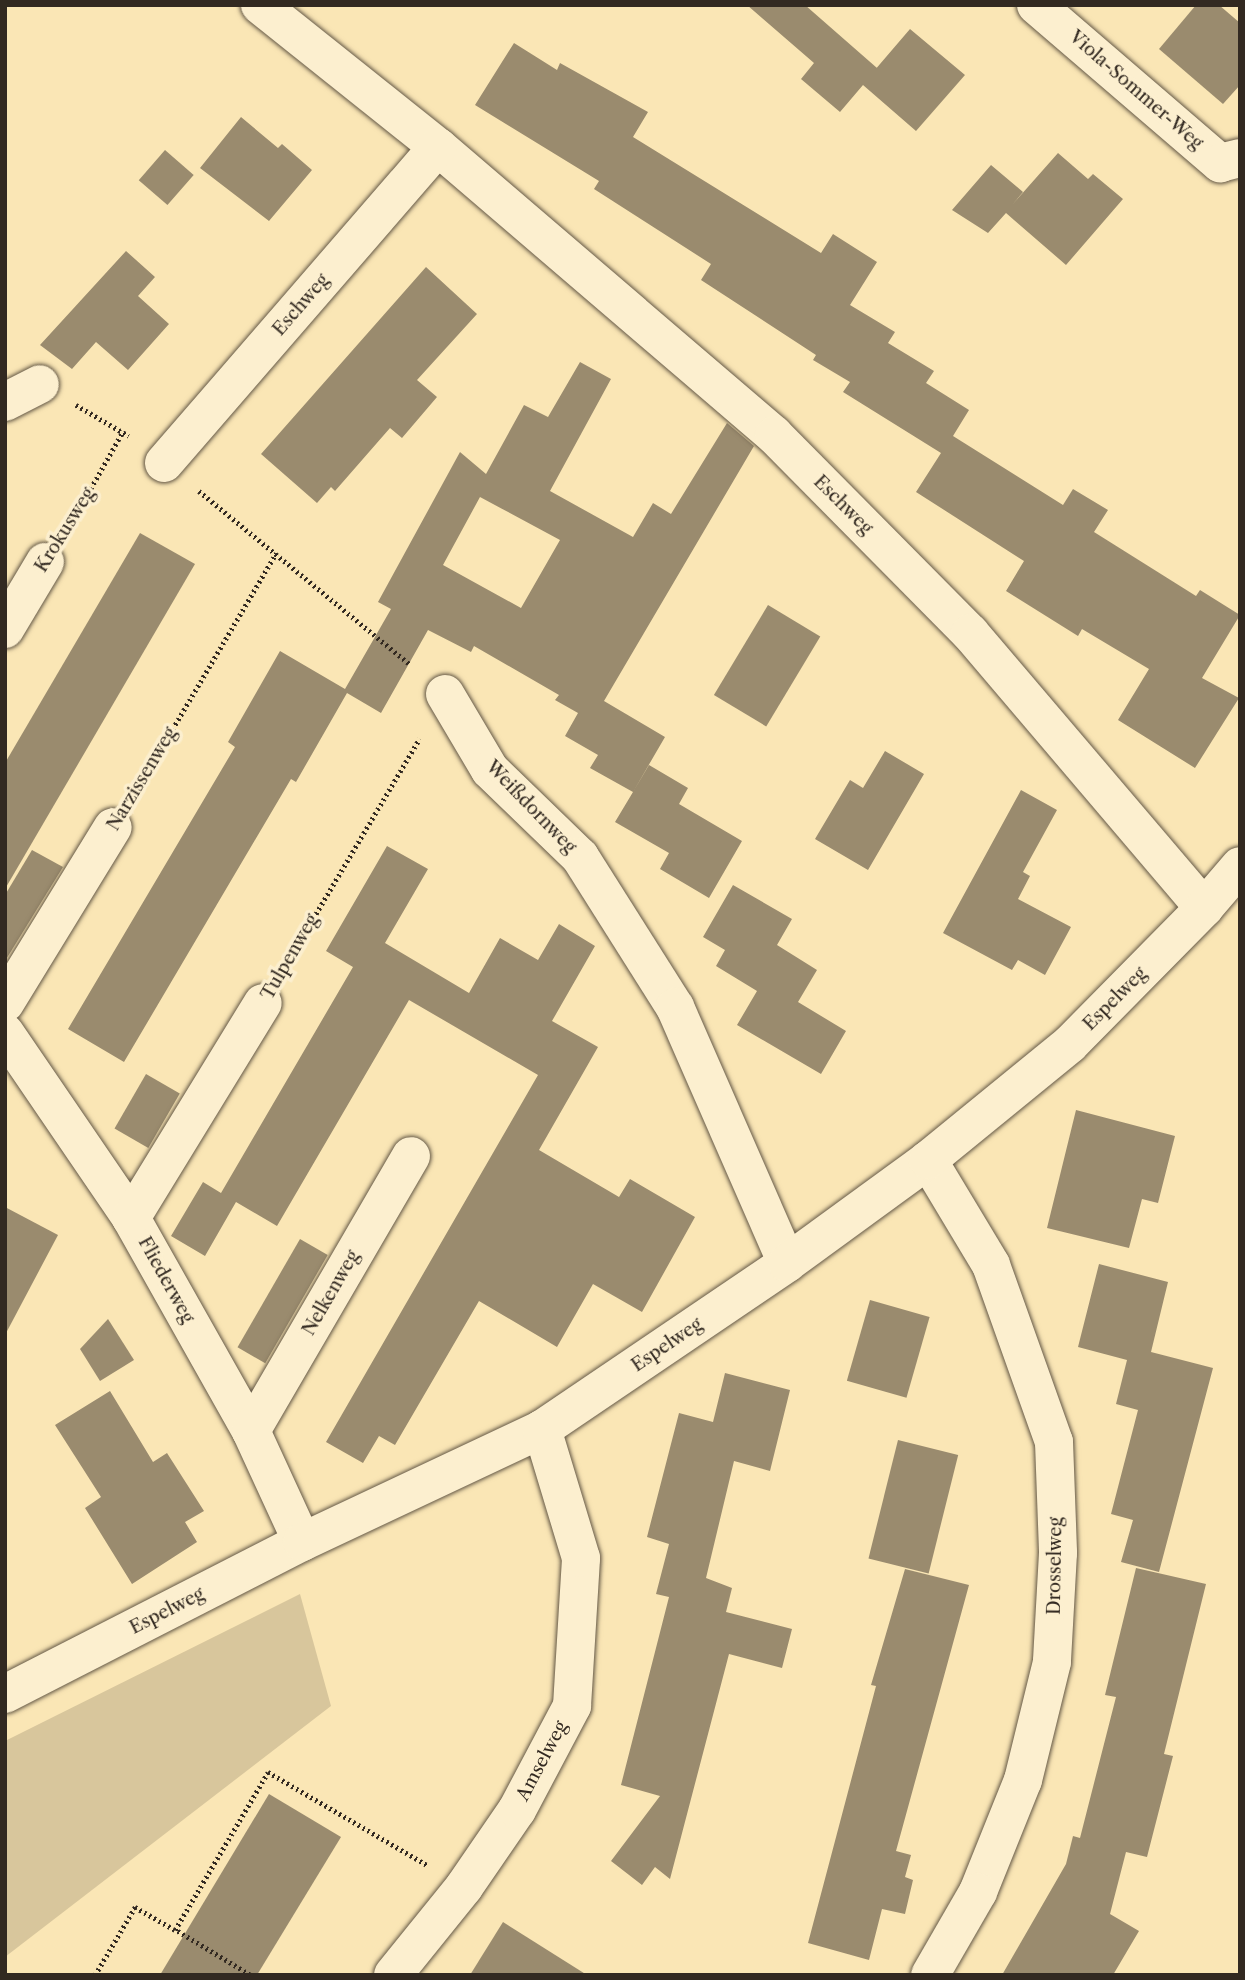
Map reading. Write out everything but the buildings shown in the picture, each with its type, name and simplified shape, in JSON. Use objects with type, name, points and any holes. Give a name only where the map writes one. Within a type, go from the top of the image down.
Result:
[{"type":"street","name":"Eschweg","points":[[260,5],[438,147],[783,445],[970,633],[1204,908]]},
{"type":"street","name":"Viola-Sommer-Weg","points":[[1036,5],[1220,163],[1240,159]]},
{"type":"street","name":"Eschweg","points":[[164,463],[438,147]]},
{"type":"street","points":[[5,402],[40,384]]},
{"type":"street","name":"Krokusweg","points":[[5,629],[45,562]]},
{"type":"street","name":"Weißdornweg","points":[[445,694],[490,770],[580,858],[675,1007],[787,1263]]},
{"type":"street","name":"Narzissenweg","points":[[5,1003],[113,827]]},
{"type":"street","name":"Espelweg","points":[[5,1694],[302,1542],[542,1429],[787,1263],[928,1160],[1070,1044],[1204,908],[1240,866]]},
{"type":"street","name":"Tulpenweg","points":[[131,1218],[263,1003]]},
{"type":"street","name":"Fliederweg","points":[[5,1033],[131,1218],[251,1431],[302,1542]]},
{"type":"street","name":"Nelkenweg","points":[[251,1431],[411,1156]]},
{"type":"street","name":"Drosselweg","points":[[928,1160],[990,1265],[1054,1442],[1059,1553],[1052,1662],[1023,1780],[978,1892],[930,1975]]},
{"type":"street","name":"Amselweg","points":[[393,1975],[464,1887],[517,1810],[572,1706],[581,1558],[542,1429]]},
{"type":"path","points":[[40,384],[123,431],[276,553],[445,694]]},
{"type":"path","name":"Krokusweg","points":[[45,562],[57,548],[123,431]]},
{"type":"path","name":"Narzissenweg","points":[[113,827],[276,553]]},
{"type":"path","name":"Tulpenweg","points":[[263,1003],[445,694]]},
{"type":"path","points":[[175,1930],[268,1772],[464,1887]]},
{"type":"path","points":[[94,1975],[135,1907],[250,1975]]},
{"type":"shaded area","points":[[300,1594],[331,1706],[5,1957],[5,1741]]}]
